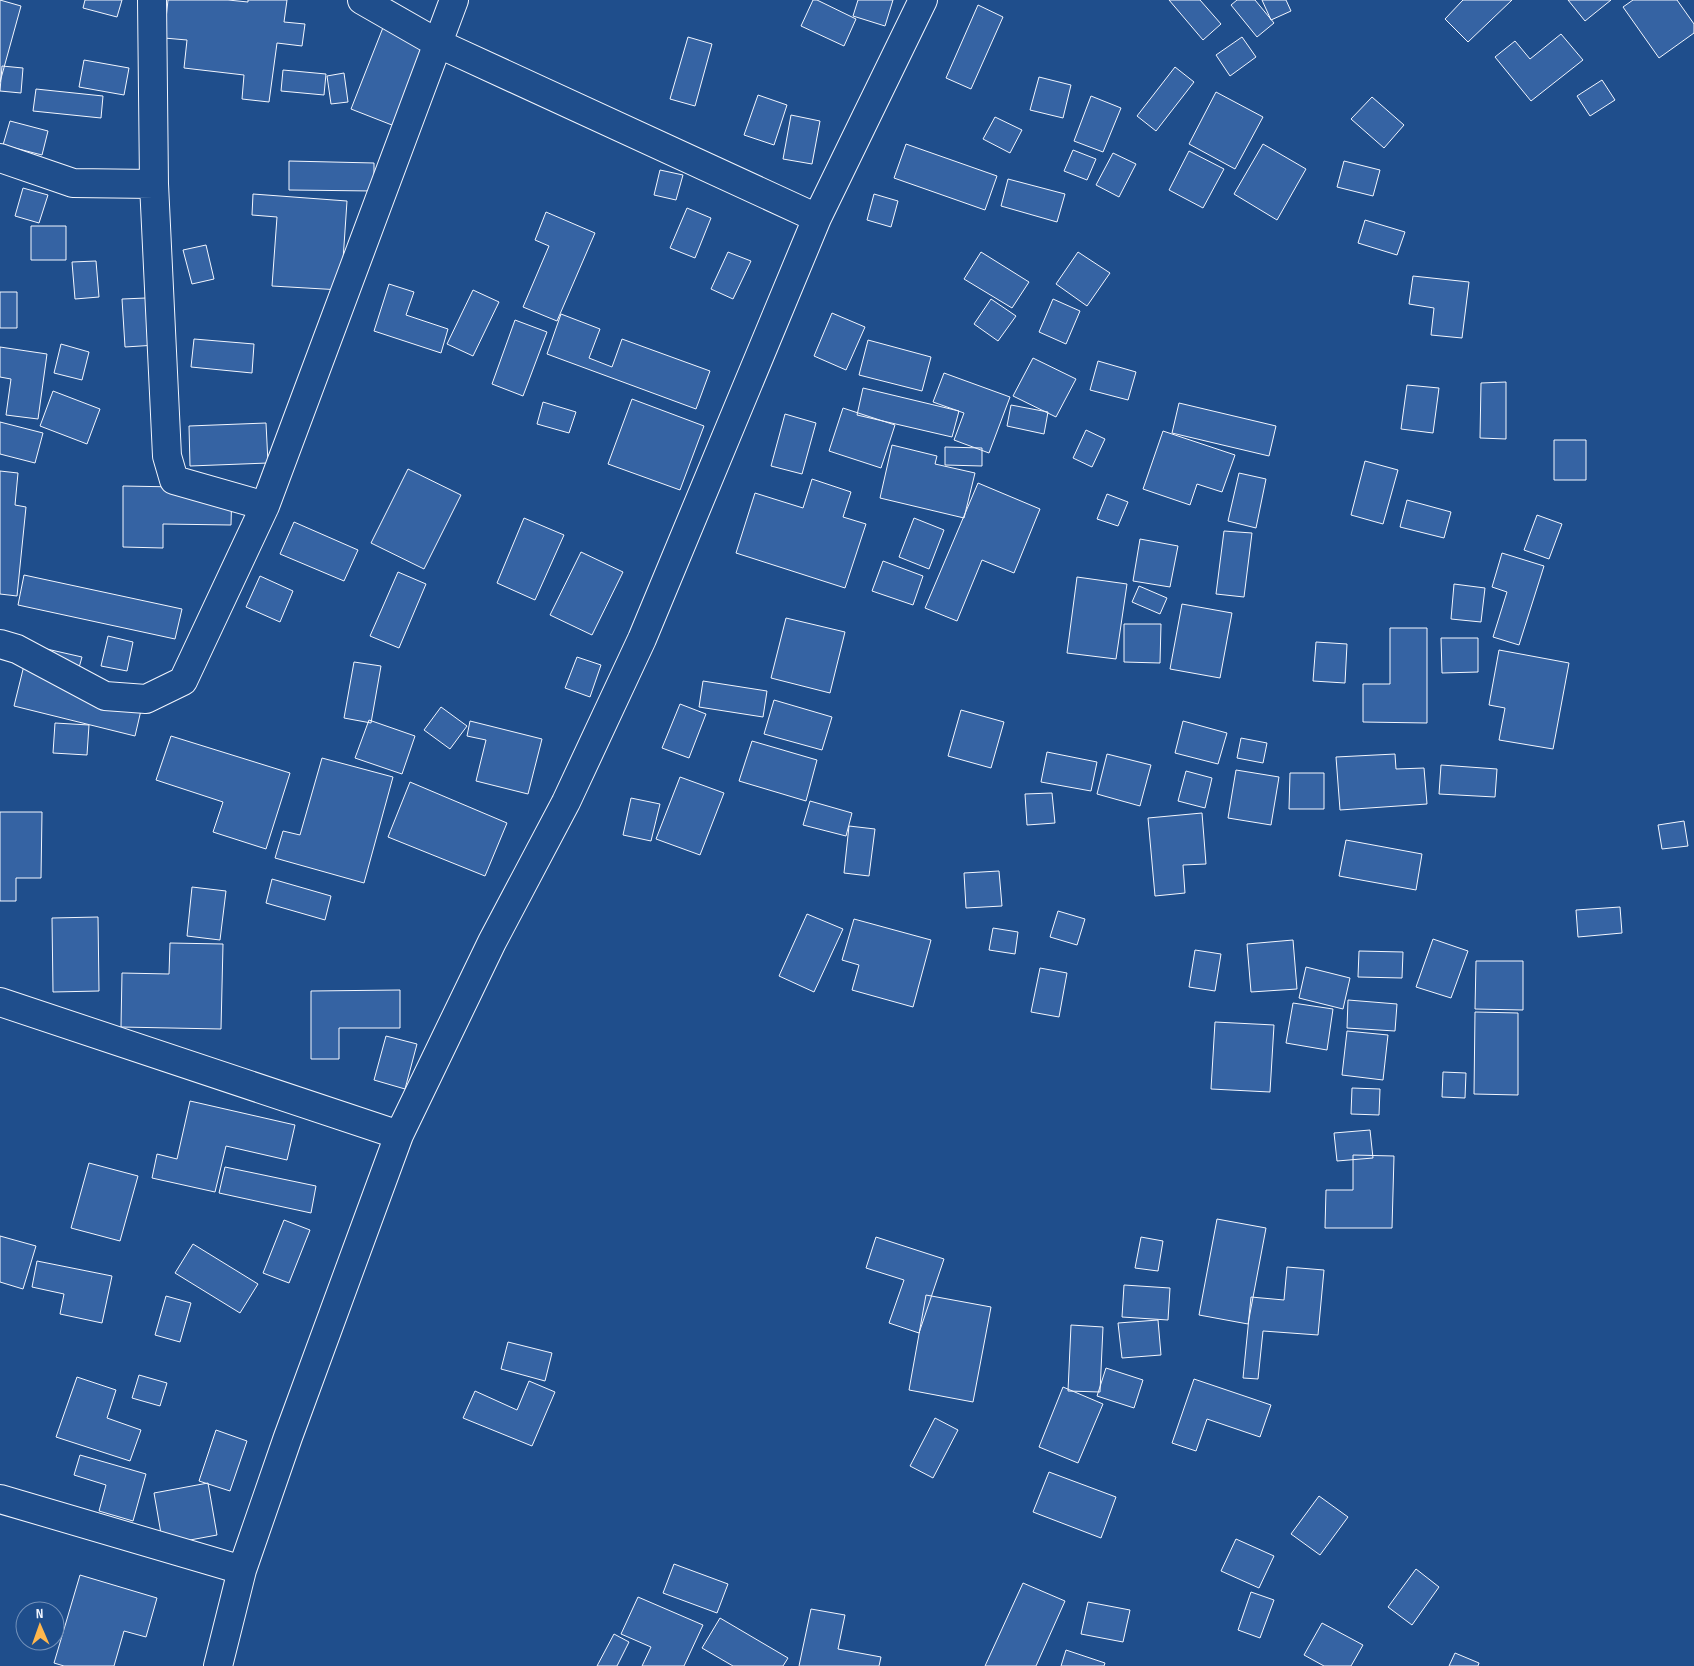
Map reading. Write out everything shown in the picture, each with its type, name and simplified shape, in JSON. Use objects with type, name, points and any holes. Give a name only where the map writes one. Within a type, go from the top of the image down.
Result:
[{"type":"street","points":[[152,0],[154,184],[168,456],[174,480],[266,506]]},
{"type":"street","points":[[362,0],[437,42],[817,218]]},
{"type":"street","points":[[0,644],[17,649],[105,696],[146,699],[183,681],[266,506],[454,0]]},
{"type":"street","points":[[218,1666],[242,1570],[288,1437],[399,1135],[492,942],[566,802],[642,639],[817,218],[923,0]]},
{"type":"street","points":[[0,158],[72,183],[154,184]]},
{"type":"street","points":[[0,1002],[399,1135]]},
{"type":"street","points":[[0,1499],[242,1570]]},
{"type":"building","points":[[0,0],[21,6],[0,82]]},
{"type":"building","points":[[85,0],[122,0],[117,17],[83,8]]},
{"type":"building","points":[[168,0],[248,2],[248,0],[287,0],[284,22],[305,24],[302,46],[277,43],[269,102],[242,99],[244,75],[184,68],[187,40],[164,38]]},
{"type":"building","points":[[813,0],[817,0],[856,19],[844,46],[801,26]]},
{"type":"building","points":[[858,0],[893,0],[885,26],[853,16]]},
{"type":"building","points":[[1169,0],[1200,0],[1221,24],[1203,40]]},
{"type":"building","points":[[1237,0],[1255,0],[1274,23],[1257,37],[1231,5]]},
{"type":"building","points":[[1262,0],[1286,0],[1291,11],[1271,20]]},
{"type":"building","points":[[1463,0],[1512,0],[1468,42],[1445,19]]},
{"type":"building","points":[[1568,0],[1611,0],[1585,21]]},
{"type":"building","points":[[1633,0],[1677,0],[1694,24],[1694,33],[1659,58],[1623,7]]},
{"type":"building","points":[[978,5],[1003,17],[971,89],[946,78]]},
{"type":"building","points":[[384,25],[430,42],[397,127],[351,109]]},
{"type":"building","points":[[1561,34],[1583,60],[1531,101],[1495,57],[1515,41],[1530,59]]},
{"type":"building","points":[[688,37],[712,44],[695,106],[670,99]]},
{"type":"building","points":[[1242,37],[1256,57],[1230,76],[1216,55]]},
{"type":"building","points":[[84,60],[129,68],[124,95],[79,87]]},
{"type":"building","points":[[2,66],[23,68],[21,93],[0,91]]},
{"type":"building","points":[[1175,67],[1194,82],[1156,131],[1137,116]]},
{"type":"building","points":[[283,70],[326,74],[324,95],[281,91]]},
{"type":"building","points":[[344,73],[348,102],[331,104],[327,76]]},
{"type":"building","points":[[1039,77],[1071,85],[1063,118],[1030,110]]},
{"type":"building","points":[[1602,80],[1615,100],[1590,116],[1577,96]]},
{"type":"building","points":[[36,89],[103,96],[101,118],[33,111]]},
{"type":"building","points":[[1216,92],[1263,117],[1235,169],[1189,144]]},
{"type":"building","points":[[758,95],[787,105],[774,145],[744,135]]},
{"type":"building","points":[[1091,96],[1121,108],[1103,152],[1074,141]]},
{"type":"building","points":[[1372,97],[1404,125],[1384,148],[1351,119]]},
{"type":"building","points":[[791,115],[820,121],[812,164],[783,159]]},
{"type":"building","points":[[995,117],[1022,130],[1010,153],[983,139]]},
{"type":"building","points":[[10,121],[48,131],[42,155],[3,145]]},
{"type":"building","points":[[906,144],[997,176],[985,210],[894,178]]},
{"type":"building","points":[[1263,144],[1306,169],[1277,220],[1234,194]]},
{"type":"building","points":[[1073,150],[1096,159],[1087,180],[1064,171]]},
{"type":"building","points":[[1189,151],[1224,169],[1203,208],[1169,190]]},
{"type":"building","points":[[1113,153],[1136,164],[1119,197],[1096,185]]},
{"type":"building","points":[[289,161],[374,163],[374,191],[289,190]]},
{"type":"building","points":[[1344,161],[1380,170],[1373,196],[1337,187]]},
{"type":"building","points":[[660,170],[683,175],[676,200],[654,195]]},
{"type":"building","points":[[1008,179],[1065,194],[1057,222],[1001,206]]},
{"type":"building","points":[[23,188],[48,195],[39,223],[15,216]]},
{"type":"building","points":[[253,194],[347,201],[341,290],[272,286],[277,217],[252,215]]},
{"type":"building","points":[[874,194],[898,201],[891,227],[867,220]]},
{"type":"building","points":[[687,208],[711,218],[695,258],[670,248]]},
{"type":"building","points":[[546,212],[595,233],[557,321],[523,307],[549,246],[535,240]]},
{"type":"building","points":[[1365,220],[1405,232],[1397,255],[1358,243]]},
{"type":"building","points":[[31,226],[66,226],[66,260],[31,260]]},
{"type":"building","points":[[206,245],[214,279],[192,284],[183,250]]},
{"type":"building","points":[[728,252],[751,261],[733,299],[711,289]]},
{"type":"building","points":[[981,252],[1029,282],[1012,308],[964,279]]},
{"type":"building","points":[[1078,252],[1110,273],[1087,306],[1056,284]]},
{"type":"building","points":[[96,261],[99,297],[75,299],[72,262]]},
{"type":"building","points":[[1413,276],[1469,282],[1462,338],[1431,335],[1434,308],[1409,304]]},
{"type":"building","points":[[389,284],[414,292],[406,315],[448,329],[441,353],[374,331]]},
{"type":"building","points":[[473,290],[499,302],[473,356],[447,344]]},
{"type":"building","points":[[0,292],[17,292],[17,328],[0,328]]},
{"type":"building","points":[[170,297],[172,344],[125,347],[122,299]]},
{"type":"building","points":[[991,299],[1016,316],[998,341],[974,324]]},
{"type":"building","points":[[1053,299],[1080,311],[1066,344],[1039,332]]},
{"type":"building","points":[[832,313],[865,327],[846,370],[814,356]]},
{"type":"building","points":[[561,314],[600,329],[589,358],[612,367],[622,339],[710,371],[696,409],[547,354]]},
{"type":"building","points":[[515,320],[547,332],[523,396],[492,384]]},
{"type":"building","points":[[194,339],[254,344],[252,373],[191,367]]},
{"type":"building","points":[[868,340],[931,357],[922,391],[859,375]]},
{"type":"building","points":[[61,344],[89,352],[82,380],[54,373]]},
{"type":"building","points":[[0,347],[47,354],[38,419],[6,415],[11,379],[0,377]]},
{"type":"building","points":[[1033,358],[1076,379],[1056,417],[1013,396]]},
{"type":"building","points":[[1098,361],[1136,372],[1128,400],[1090,390]]},
{"type":"building","points":[[944,373],[1010,397],[989,453],[954,440],[964,413],[933,402]]},
{"type":"building","points":[[1506,382],[1506,439],[1480,438],[1481,383]]},
{"type":"building","points":[[1407,385],[1439,388],[1433,433],[1401,429]]},
{"type":"building","points":[[863,388],[959,411],[952,437],[857,415]]},
{"type":"building","points":[[53,391],[100,409],[87,444],[40,426]]},
{"type":"building","points":[[632,399],[704,426],[680,490],[608,464]]},
{"type":"building","points":[[543,402],[576,412],[569,433],[537,424]]},
{"type":"building","points":[[1179,403],[1276,426],[1269,456],[1172,433]]},
{"type":"building","points":[[1011,405],[1048,412],[1044,434],[1007,426]]},
{"type":"building","points":[[843,408],[895,425],[881,468],[829,451]]},
{"type":"building","points":[[785,414],[816,423],[802,474],[771,466]]},
{"type":"building","points":[[0,422],[43,433],[35,463],[0,454]]},
{"type":"building","points":[[266,423],[268,463],[190,466],[189,426]]},
{"type":"building","points":[[1086,430],[1105,439],[1092,467],[1073,458]]},
{"type":"building","points":[[1163,431],[1235,455],[1222,492],[1197,484],[1190,505],[1143,489]]},
{"type":"building","points":[[1554,440],[1586,440],[1586,480],[1554,480]]},
{"type":"building","points":[[892,445],[937,456],[935,464],[975,473],[964,518],[880,498]]},
{"type":"building","points":[[945,447],[982,448],[982,466],[945,465]]},
{"type":"building","points":[[1365,461],[1398,470],[1383,524],[1351,515]]},
{"type":"building","points":[[408,469],[461,495],[424,569],[371,543]]},
{"type":"building","points":[[0,471],[18,473],[15,505],[26,507],[17,596],[0,594]]},
{"type":"building","points":[[1239,473],[1266,479],[1256,528],[1228,521]]},
{"type":"building","points":[[812,479],[851,492],[843,517],[866,524],[845,588],[736,553],[755,493],[803,508]]},
{"type":"building","points":[[978,483],[1040,509],[1014,573],[982,560],[957,621],[925,608]]},
{"type":"building","points":[[123,486],[232,488],[231,525],[163,524],[163,548],[123,547]]},
{"type":"building","points":[[1107,494],[1128,502],[1118,526],[1097,519]]},
{"type":"building","points":[[1407,500],[1451,512],[1444,538],[1400,527]]},
{"type":"building","points":[[1537,515],[1562,524],[1549,559],[1524,550]]},
{"type":"building","points":[[524,518],[564,535],[535,600],[497,583]]},
{"type":"building","points":[[914,518],[944,530],[929,569],[899,557]]},
{"type":"building","points":[[294,522],[358,550],[344,581],[280,554]]},
{"type":"building","points":[[1224,531],[1252,533],[1244,597],[1216,594]]},
{"type":"building","points":[[1140,539],[1178,546],[1170,587],[1133,581]]},
{"type":"building","points":[[581,552],[623,572],[592,635],[550,615]]},
{"type":"building","points":[[1502,553],[1544,566],[1519,645],[1493,637],[1507,592],[1492,587]]},
{"type":"building","points":[[883,561],[923,576],[913,605],[872,591]]},
{"type":"building","points":[[398,572],[426,584],[399,648],[370,636]]},
{"type":"building","points":[[24,575],[182,609],[175,639],[18,605]]},
{"type":"building","points":[[260,576],[293,591],[280,622],[246,607]]},
{"type":"building","points":[[1077,577],[1127,584],[1116,659],[1067,653]]},
{"type":"building","points":[[1454,584],[1485,588],[1481,622],[1451,619]]},
{"type":"building","points":[[1139,586],[1167,598],[1160,614],[1132,602]]},
{"type":"building","points":[[1182,604],[1232,613],[1220,678],[1170,669]]},
{"type":"building","points":[[786,618],[845,632],[830,693],[771,678]]},
{"type":"building","points":[[1124,624],[1161,624],[1160,663],[1124,662]]},
{"type":"building","points":[[1390,628],[1427,628],[1427,723],[1363,722],[1363,684],[1390,684]]},
{"type":"building","points":[[108,636],[133,642],[127,671],[101,666]]},
{"type":"building","points":[[1441,638],[1478,638],[1478,672],[1442,673]]},
{"type":"building","points":[[1316,642],[1347,644],[1345,683],[1313,681]]},
{"type":"building","points":[[29,645],[82,657],[73,689],[142,706],[135,736],[14,706]]},
{"type":"building","points":[[1499,650],[1569,663],[1553,749],[1499,740],[1505,708],[1489,705]]},
{"type":"building","points":[[577,657],[601,665],[590,697],[565,688]]},
{"type":"building","points":[[354,662],[381,666],[371,723],[344,718]]},
{"type":"building","points":[[703,681],[767,691],[763,717],[699,707]]},
{"type":"building","points":[[774,700],[832,717],[822,750],[764,734]]},
{"type":"building","points":[[680,704],[706,714],[689,758],[662,748]]},
{"type":"building","points":[[441,707],[467,726],[450,749],[424,730]]},
{"type":"building","points":[[961,710],[1004,722],[991,768],[948,756]]},
{"type":"building","points":[[369,720],[415,736],[402,774],[355,758]]},
{"type":"building","points":[[470,721],[542,739],[528,794],[476,781],[486,740],[467,736]]},
{"type":"building","points":[[1183,721],[1227,733],[1218,764],[1175,753]]},
{"type":"building","points":[[55,723],[89,725],[87,755],[53,753]]},
{"type":"building","points":[[171,736],[290,773],[266,849],[213,832],[223,802],[156,780]]},
{"type":"building","points":[[1241,738],[1267,743],[1263,763],[1237,758]]},
{"type":"building","points":[[752,741],[817,760],[806,801],[739,781]]},
{"type":"building","points":[[1047,752],[1097,762],[1091,791],[1041,782]]},
{"type":"building","points":[[1107,754],[1151,765],[1140,806],[1097,794]]},
{"type":"building","points":[[1395,754],[1396,769],[1424,768],[1427,804],[1340,810],[1336,757]]},
{"type":"building","points":[[322,758],[393,777],[364,883],[275,858],[283,831],[300,835]]},
{"type":"building","points":[[1441,765],[1497,769],[1495,797],[1439,794]]},
{"type":"building","points":[[1236,770],[1279,777],[1271,825],[1228,818]]},
{"type":"building","points":[[1186,771],[1212,778],[1205,808],[1178,801]]},
{"type":"building","points":[[1290,773],[1324,773],[1324,809],[1289,809]]},
{"type":"building","points":[[680,777],[724,793],[700,855],[656,839]]},
{"type":"building","points":[[410,782],[507,823],[485,876],[388,837]]},
{"type":"building","points":[[1052,793],[1055,823],[1027,825],[1025,794]]},
{"type":"building","points":[[631,798],[660,804],[651,841],[623,835]]},
{"type":"building","points":[[810,801],[852,813],[846,836],[803,825]]},
{"type":"building","points":[[0,812],[42,812],[41,878],[16,878],[16,901],[0,901]]},
{"type":"building","points":[[1202,813],[1206,864],[1183,865],[1185,893],[1155,896],[1148,818]]},
{"type":"building","points":[[1684,821],[1688,846],[1662,849],[1658,825]]},
{"type":"building","points":[[849,826],[875,829],[869,876],[844,873]]},
{"type":"building","points":[[1346,840],[1422,854],[1416,890],[1339,876]]},
{"type":"building","points":[[999,871],[1002,906],[966,908],[964,873]]},
{"type":"building","points":[[272,879],[331,896],[325,920],[266,903]]},
{"type":"building","points":[[192,887],[226,891],[220,940],[187,936]]},
{"type":"building","points":[[1620,907],[1622,933],[1578,937],[1576,910]]},
{"type":"building","points":[[1058,911],[1085,919],[1077,945],[1050,937]]},
{"type":"building","points":[[807,914],[843,929],[814,992],[779,976]]},
{"type":"building","points":[[98,917],[99,991],[53,992],[52,918]]},
{"type":"building","points":[[854,919],[931,940],[913,1007],[852,990],[859,965],[842,960]]},
{"type":"building","points":[[993,928],[1018,932],[1015,954],[989,950]]},
{"type":"building","points":[[1433,939],[1468,951],[1451,998],[1416,987]]},
{"type":"building","points":[[1293,940],[1297,989],[1251,992],[1247,944]]},
{"type":"building","points":[[170,943],[223,944],[221,1029],[121,1027],[122,973],[169,974]]},
{"type":"building","points":[[1195,950],[1221,954],[1215,991],[1189,987]]},
{"type":"building","points":[[1359,951],[1403,952],[1402,978],[1358,977]]},
{"type":"building","points":[[1476,961],[1523,961],[1523,1010],[1475,1009]]},
{"type":"building","points":[[1306,967],[1350,978],[1343,1009],[1299,998]]},
{"type":"building","points":[[1040,968],[1067,973],[1059,1017],[1031,1012]]},
{"type":"building","points":[[400,990],[400,1028],[339,1028],[339,1059],[311,1059],[311,991]]},
{"type":"building","points":[[1348,1000],[1397,1004],[1395,1031],[1347,1028]]},
{"type":"building","points":[[1293,1003],[1333,1009],[1327,1050],[1286,1043]]},
{"type":"building","points":[[1475,1012],[1518,1013],[1518,1095],[1474,1094]]},
{"type":"building","points":[[1215,1022],[1274,1025],[1270,1092],[1211,1089]]},
{"type":"building","points":[[1347,1031],[1388,1035],[1383,1080],[1342,1075]]},
{"type":"building","points":[[386,1036],[417,1044],[405,1089],[374,1080]]},
{"type":"building","points":[[1443,1072],[1466,1073],[1465,1098],[1442,1097]]},
{"type":"building","points":[[1352,1088],[1380,1089],[1379,1115],[1351,1114]]},
{"type":"building","points":[[190,1101],[295,1125],[287,1160],[226,1146],[215,1192],[152,1178],[157,1154],[177,1159]]},
{"type":"building","points":[[1370,1130],[1373,1158],[1337,1161],[1334,1133]]},
{"type":"building","points":[[1353,1155],[1394,1156],[1392,1228],[1325,1228],[1326,1190],[1353,1190]]},
{"type":"building","points":[[89,1163],[138,1176],[120,1241],[71,1228]]},
{"type":"building","points":[[225,1167],[316,1186],[311,1213],[219,1193]]},
{"type":"building","points":[[1217,1219],[1266,1228],[1248,1324],[1199,1315]]},
{"type":"building","points":[[284,1220],[310,1230],[289,1283],[263,1273]]},
{"type":"building","points":[[0,1236],[36,1246],[23,1289],[0,1282]]},
{"type":"building","points":[[876,1237],[944,1259],[919,1333],[889,1323],[904,1280],[866,1268]]},
{"type":"building","points":[[1141,1237],[1163,1241],[1158,1271],[1135,1268]]},
{"type":"building","points":[[193,1244],[258,1284],[240,1313],[175,1273]]},
{"type":"building","points":[[37,1261],[112,1276],[102,1323],[60,1314],[64,1294],[32,1287]]},
{"type":"building","points":[[1287,1267],[1324,1270],[1318,1335],[1263,1331],[1258,1379],[1243,1378],[1251,1297],[1284,1300]]},
{"type":"building","points":[[1124,1285],[1170,1288],[1168,1320],[1122,1317]]},
{"type":"building","points":[[926,1295],[991,1307],[973,1402],[909,1390]]},
{"type":"building","points":[[166,1296],[191,1303],[180,1342],[155,1335]]},
{"type":"building","points":[[1158,1320],[1161,1355],[1122,1358],[1118,1323]]},
{"type":"building","points":[[1071,1325],[1103,1327],[1100,1392],[1068,1391]]},
{"type":"building","points":[[508,1342],[552,1353],[545,1381],[501,1369]]},
{"type":"building","points":[[1106,1368],[1143,1380],[1134,1408],[1097,1396]]},
{"type":"building","points":[[139,1375],[167,1383],[160,1406],[132,1398]]},
{"type":"building","points":[[77,1377],[116,1390],[107,1418],[141,1430],[130,1461],[56,1437]]},
{"type":"building","points":[[1194,1379],[1271,1405],[1260,1437],[1207,1419],[1196,1451],[1172,1443]]},
{"type":"building","points":[[529,1381],[555,1392],[532,1446],[463,1418],[475,1391],[517,1410]]},
{"type":"building","points":[[1063,1387],[1103,1404],[1078,1463],[1039,1447]]},
{"type":"building","points":[[935,1418],[958,1430],[933,1478],[910,1466]]},
{"type":"building","points":[[216,1430],[247,1441],[230,1491],[199,1481]]},
{"type":"building","points":[[80,1455],[146,1474],[133,1521],[99,1511],[106,1485],[74,1475]]},
{"type":"building","points":[[1049,1472],[1116,1497],[1101,1538],[1033,1512]]},
{"type":"building","points":[[208,1483],[217,1535],[163,1545],[154,1493]]},
{"type":"building","points":[[1319,1496],[1348,1517],[1320,1555],[1291,1534]]},
{"type":"building","points":[[1236,1539],[1274,1556],[1259,1588],[1221,1571]]},
{"type":"building","points":[[674,1564],[728,1584],[717,1613],[663,1593]]},
{"type":"building","points":[[1416,1569],[1439,1587],[1412,1625],[1388,1607]]},
{"type":"building","points":[[80,1575],[157,1598],[146,1637],[124,1631],[114,1666],[64,1666],[54,1663],[58,1651],[65,1651],[65,1626]]},
{"type":"building","points":[[1023,1583],[1065,1601],[1036,1666],[985,1666]]},
{"type":"building","points":[[1251,1592],[1274,1600],[1260,1638],[1238,1630]]},
{"type":"building","points":[[638,1597],[703,1625],[684,1666],[642,1666],[651,1647],[621,1634]]},
{"type":"building","points":[[1088,1602],[1130,1610],[1123,1642],[1081,1634]]},
{"type":"building","points":[[811,1609],[845,1615],[838,1649],[881,1657],[879,1666],[799,1666]]},
{"type":"building","points":[[720,1618],[788,1658],[783,1666],[733,1666],[702,1648]]},
{"type":"building","points":[[1322,1623],[1363,1645],[1351,1666],[1324,1666],[1304,1655]]},
{"type":"building","points":[[614,1634],[629,1642],[617,1666],[597,1666]]},
{"type":"building","points":[[1066,1650],[1105,1663],[1104,1666],[1061,1666]]},
{"type":"building","points":[[1455,1653],[1479,1663],[1478,1666],[1449,1666]]}]
